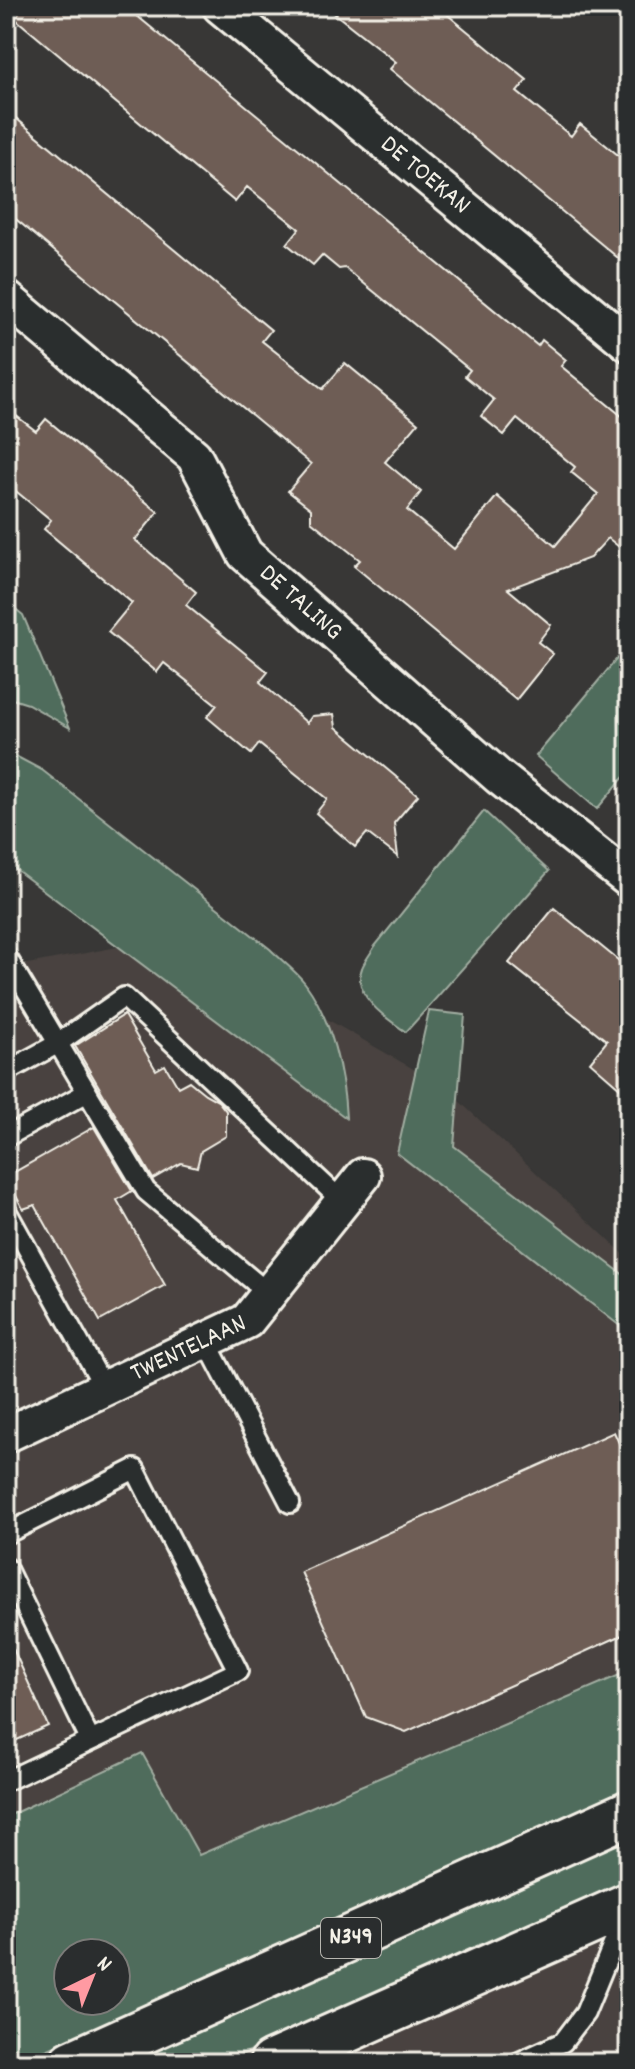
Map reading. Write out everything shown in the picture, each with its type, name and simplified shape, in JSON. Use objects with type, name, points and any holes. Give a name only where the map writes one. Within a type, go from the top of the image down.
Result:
[{"type":"main road","name":"N349","points":[[72,2063],[629,1813]]},
{"type":"main road","points":[[272,2063],[629,1906]]},
{"type":"street","name":"DE TOEKAN","points":[[220,6],[629,344]]},
{"type":"street","name":"DE TALING","points":[[6,298],[194,456],[245,554],[499,777],[629,880]]},
{"type":"street","name":"TWENTELAAN","points":[[6,1435],[247,1321],[353,1189]]},
{"type":"lane","points":[[6,956],[146,1191],[269,1294]]},
{"type":"lane","points":[[6,1072],[57,1044],[124,997],[353,1189]]},
{"type":"lane","points":[[6,1137],[86,1093]]},
{"type":"lane","points":[[6,1210],[105,1389]]},
{"type":"lane","points":[[206,1341],[290,1503]]},
{"type":"lane","points":[[6,1534],[135,1469],[238,1671],[6,1781]]},
{"type":"lane","points":[[6,1567],[90,1740]]},
{"type":"lane","points":[[517,2063],[563,2042],[585,2013],[629,1906]]},
{"type":"shaded area","points":[[181,935],[443,1086],[629,1259],[629,2063],[6,2063],[6,968]]},
{"type":"green space","points":[[6,601],[23,615],[70,728],[28,704],[6,697]]},
{"type":"green space","points":[[629,644],[629,771],[597,809],[536,756]]},
{"type":"green space","points":[[6,751],[42,770],[270,949],[301,979],[323,1013],[335,1048],[346,1118],[6,862]]},
{"type":"green space","points":[[484,811],[549,871],[406,1032],[366,997],[360,978],[362,968],[375,946]]},
{"type":"green space","points":[[429,1011],[465,1015],[454,1146],[629,1279],[629,1333],[397,1153]]},
{"type":"green space","points":[[629,1671],[629,1790],[132,2012],[132,1937],[52,1937],[52,2017],[120,2017],[17,2063],[6,2063],[6,1817],[142,1753],[199,1855]]},
{"type":"green space","points":[[629,1835],[629,1881],[223,2063],[129,2063],[512,1885]]},
{"type":"building","points":[[6,6],[125,6],[538,346],[542,340],[566,360],[561,366],[629,422],[629,555],[608,538],[590,558],[508,589],[551,625],[538,642],[553,654],[516,700],[354,566],[360,560],[311,521],[311,509],[288,491],[311,464],[6,211],[6,110],[271,330],[262,341],[323,389],[345,363],[418,423],[385,462],[421,492],[407,510],[454,549],[497,496],[555,546],[598,494],[571,472],[575,467],[517,419],[504,435],[481,416],[494,400],[465,376],[470,370],[345,268],[339,269],[322,255],[313,265],[287,244],[299,229],[247,187],[235,202],[6,11]]},
{"type":"building","points":[[325,6],[437,6],[527,80],[517,92],[571,136],[580,124],[629,164],[629,267],[390,69],[396,62]]},
{"type":"building","points":[[6,408],[36,431],[46,419],[158,512],[135,540],[196,592],[186,605],[268,672],[260,682],[307,723],[312,716],[334,714],[336,727],[418,795],[394,823],[398,857],[367,833],[355,847],[316,813],[327,799],[259,744],[251,754],[207,717],[217,705],[164,663],[157,672],[108,632],[132,603],[44,529],[51,520],[6,483]]},
{"type":"building","points":[[554,908],[629,969],[629,1096],[590,1062],[607,1041],[509,963]]},
{"type":"building","points":[[124,1015],[156,1070],[165,1065],[178,1087],[189,1081],[218,1101],[226,1111],[226,1136],[201,1151],[197,1167],[181,1163],[153,1179],[75,1046]]},
{"type":"building","points":[[94,1127],[132,1191],[117,1200],[165,1285],[100,1321],[35,1205],[23,1209],[6,1177]]},
{"type":"building","points":[[614,1432],[629,1465],[629,1632],[406,1732],[366,1717],[301,1572]]},
{"type":"building","points":[[6,1633],[48,1726],[6,1745]]}]
